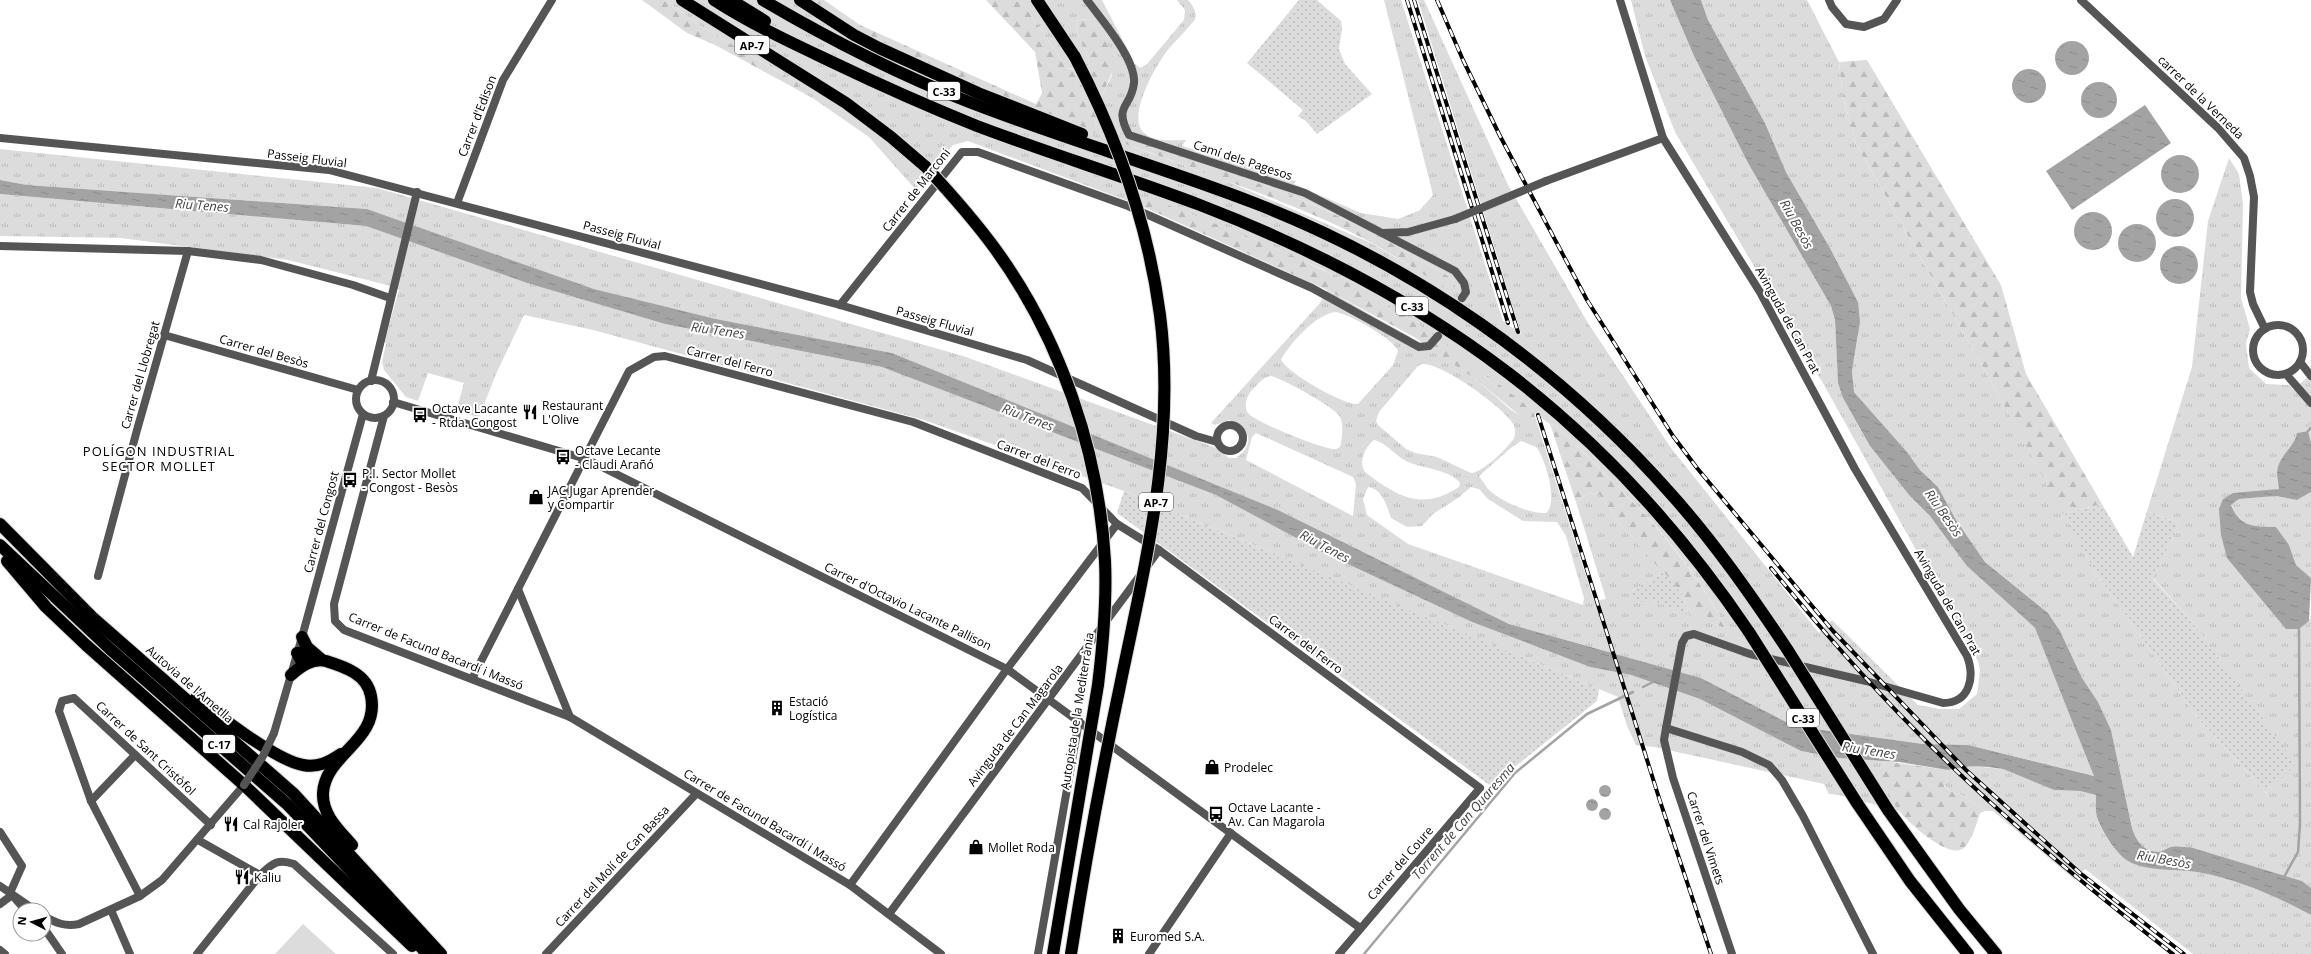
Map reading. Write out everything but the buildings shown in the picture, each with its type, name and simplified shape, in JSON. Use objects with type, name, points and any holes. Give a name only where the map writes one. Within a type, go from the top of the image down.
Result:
[{"type":"highway","name":"Autopista de la Mediterrània","points":[[682,0],[846,103],[891,137],[926,167],[997,251],[1040,323],[1070,393],[1086,442],[1096,484],[1105,562],[1103,645],[1098,685],[1052,954]]},
{"type":"highway","points":[[714,0],[766,31],[827,60]]},
{"type":"highway","name":"C-33","points":[[731,0],[827,60],[899,94],[976,125],[1254,227],[1338,265],[1428,316],[1487,356],[1527,387],[1599,450],[1649,503],[1694,555],[1749,632],[1857,803],[1910,881],[1968,954]]},
{"type":"highway","name":"C-33","points":[[763,0],[824,35],[919,81],[1033,125],[1099,149],[1136,159],[1260,205],[1334,238],[1420,285],[1515,348],[1596,417],[1672,495],[1730,566],[1787,648],[1888,810],[1950,897],[1996,954]]},
{"type":"highway","points":[[800,0],[854,35],[879,48],[978,93],[1103,142],[1136,159]]},
{"type":"highway","name":"AP-7","points":[[1037,0],[1075,57],[1110,128],[1142,223],[1151,256],[1160,317],[1164,387],[1162,456],[1155,512],[1081,889],[1071,954]]},
{"type":"highway","name":"Autovia de l'Ametlla","points":[[0,524],[92,617],[294,794],[441,954]]},
{"type":"highway","name":"C-17","points":[[0,545],[110,649],[288,805],[427,954]]},
{"type":"highway","points":[[0,553],[46,607],[86,646],[244,785],[420,954]]},
{"type":"highway","points":[[302,637],[310,657]]},
{"type":"highway","points":[[297,654],[345,667],[354,672],[368,685],[371,692],[373,713],[366,730],[349,749],[326,780],[323,800],[327,812],[362,858],[406,905],[441,954]]},
{"type":"highway","points":[[291,675],[310,657]]},
{"type":"highway","points":[[151,669],[178,684],[219,716],[285,759],[295,763],[312,766],[327,763],[349,749]]},
{"type":"street","name":"Carrer d'Edison","points":[[457,203],[503,80],[552,0]]},
{"type":"street","name":"Camí dels Pagesos","points":[[1088,0],[1123,50],[1131,68],[1134,82],[1131,94],[1123,110],[1122,121],[1129,135],[1305,193],[1454,271],[1464,282],[1466,292],[1462,298]]},
{"type":"street","name":"Avinguda de Can Prat","points":[[1620,0],[1663,138],[1760,292],[1855,469],[1967,656],[1970,665],[1971,680],[1960,699],[1952,703],[1943,704],[1866,681],[1743,652],[1694,634],[1686,636],[1682,643],[1666,728]]},
{"type":"street","points":[[1830,0],[1832,7],[1846,24],[1864,27],[1884,19],[1896,0]]},
{"type":"street","name":"carrer de la Verneda","points":[[2081,0],[2218,128],[2244,158],[2250,176],[2254,197],[2250,292],[2253,304],[2265,329]]},
{"type":"street","name":"Passeig Fluvial","points":[[0,138],[329,170],[418,192],[840,305],[1027,360],[1196,436],[1218,442]]},
{"type":"street","points":[[1381,233],[1408,232],[1455,218],[1546,181],[1663,138]]},
{"type":"street","name":"Carrer de Marconi","points":[[840,305],[962,152],[978,152],[1128,206],[1312,288],[1419,347],[1429,346],[1438,336]]},
{"type":"street","points":[[371,380],[390,298],[418,192]]},
{"type":"street","points":[[0,246],[188,251],[261,260],[353,285],[390,298]]},
{"type":"street","name":"Carrer del Llobregat","points":[[98,576],[188,251]]},
{"type":"street","points":[[2278,325],[2295,331],[2303,346],[2300,362],[2294,369],[2286,374],[2272,374],[2263,370],[2257,363],[2254,354],[2254,344],[2258,336],[2265,329],[2278,325]]},
{"type":"street","name":"Carrer del Besòs","points":[[164,335],[358,390]]},
{"type":"street","name":"Carrer del Ferro","points":[[472,679],[586,459],[629,371],[654,357],[665,356],[913,422],[1082,488],[1117,524],[1159,550],[1480,788]]},
{"type":"street","points":[[2300,362],[2310,375]]},
{"type":"street","points":[[2286,374],[2311,403]]},
{"type":"street","points":[[371,380],[380,381],[388,386],[393,396],[393,402],[389,411],[384,416],[377,418],[363,414],[356,404],[358,390],[362,385],[371,380]]},
{"type":"street","name":"Carrer d'Octavio Lacante Pallison","points":[[393,402],[586,459],[1007,669],[1050,698],[1360,928]]},
{"type":"street","name":"Carrer del Congost","points":[[52,920],[60,925],[70,926],[79,924],[140,896],[162,880],[244,785],[263,756],[274,732],[291,675],[363,414]]},
{"type":"street","name":"Carrer de Facund Bacardí i Massó","points":[[384,416],[334,604],[335,621],[344,630],[570,717],[696,794],[850,885],[941,954]]},
{"type":"street","points":[[850,885],[1007,669],[1117,524]]},
{"type":"street","name":"Avinguda de Can Magarola","points":[[889,914],[1159,550]]},
{"type":"street","points":[[518,589],[570,717]]},
{"type":"street","name":"Carrer de Sant Cristòfol","points":[[91,801],[59,711],[62,701],[74,698],[211,825]]},
{"type":"street","points":[[1038,954],[1080,721]]},
{"type":"street","points":[[1666,728],[1742,752],[1769,765],[1782,780],[1803,816],[1873,954]]},
{"type":"street","name":"Carrer del Vimets","points":[[1666,728],[1664,740],[1674,778],[1732,954]]},
{"type":"street","points":[[135,755],[91,801],[140,896]]},
{"type":"street","name":"Carrer del Coure","points":[[1339,954],[1480,788]]},
{"type":"street","name":"Carrer del Molí de Can Bassa","points":[[546,954],[696,794]]},
{"type":"street","points":[[0,832],[22,866],[11,894],[0,904]]},
{"type":"street","points":[[1149,954],[1231,833]]},
{"type":"street","points":[[198,840],[260,875]]},
{"type":"street","points":[[196,954],[260,875],[273,864],[284,860],[294,864],[394,954]]},
{"type":"street","points":[[0,886],[23,902]]},
{"type":"street","points":[[11,894],[18,902]]},
{"type":"street","points":[[108,911],[130,954]]},
{"type":"street","points":[[52,940],[62,954]]},
{"type":"street","points":[[0,950],[5,954]]},
{"type":"green space","points":[[642,0],[665,0],[702,27],[798,83],[798,90],[715,45],[687,33]]},
{"type":"green space","points":[[665,0],[809,0],[1020,106],[1222,179],[1371,243],[1455,292],[1455,284],[1448,276],[1367,230],[1323,209],[1095,124],[1102,96],[1112,75],[1089,20],[1079,19],[1076,24],[1078,35],[1089,60],[1089,65],[1081,70],[1067,68],[1021,0],[1102,0],[1135,64],[1140,68],[1147,64],[1184,20],[1185,10],[1177,0],[1188,0],[1195,11],[1195,19],[1167,51],[1150,79],[1138,115],[1139,124],[1143,132],[1152,138],[1186,140],[1182,146],[1256,168],[1258,166],[1272,175],[1296,181],[1294,184],[1361,213],[1398,219],[1420,210],[1433,195],[1384,0],[1401,0],[1503,321],[1521,334],[1418,0],[1424,0],[1508,185],[1588,323],[1671,448],[1819,633],[1832,620],[1918,705],[1940,709],[1959,709],[1977,694],[1980,670],[1978,661],[1824,385],[1675,132],[1645,56],[1631,0],[1670,0],[1694,56],[1748,163],[1831,306],[1835,320],[1838,383],[1843,398],[1870,446],[1909,495],[1930,516],[1973,571],[2035,628],[2095,776],[1968,745],[1923,744],[1794,726],[1701,678],[1509,624],[1278,510],[892,353],[716,319],[594,289],[367,209],[27,185],[0,180],[0,149],[377,188],[963,356],[1214,447],[1229,458],[1236,458],[1247,447],[1248,436],[1246,432],[1236,423],[1229,420],[1215,425],[1211,423],[1320,303],[1327,290],[1437,352],[1478,381],[1511,410],[1538,426],[1594,601],[1606,599],[1576,502],[1587,494],[1598,493],[1621,525],[1664,572],[1630,592],[1637,600],[1653,601],[1725,628],[1691,571],[1671,544],[1626,495],[1555,425],[1550,424],[1534,413],[1533,410],[1407,317],[1322,269],[1214,223],[1141,196],[1144,207],[968,141],[953,145],[916,190],[869,137],[814,99],[798,90],[798,83],[702,27]],"holes":[[[1336,312],[1351,317],[1380,334],[1395,346],[1398,351],[1393,365],[1358,404],[1341,399],[1316,387],[1304,380],[1286,366],[1281,360],[1290,346],[1304,330],[1312,323]],[[1422,364],[1431,365],[1457,378],[1486,398],[1508,417],[1514,425],[1515,435],[1511,442],[1495,459],[1482,469],[1471,473],[1437,457],[1415,453],[1406,449],[1378,425],[1376,421],[1379,412],[1418,366]],[[1271,376],[1286,382],[1319,400],[1336,412],[1340,417],[1342,424],[1340,447],[1336,449],[1317,445],[1262,422],[1248,413],[1246,401],[1249,395],[1252,390],[1266,378]],[[1256,433],[1353,477],[1356,484],[1353,516],[1246,460],[1252,437]],[[1374,440],[1384,444],[1406,461],[1437,470],[1451,476],[1460,483],[1459,487],[1449,493],[1430,499],[1421,500],[1402,495],[1380,483],[1365,472],[1362,459],[1368,447]],[[1521,441],[1536,447],[1540,452],[1547,470],[1551,490],[1550,508],[1546,513],[1539,513],[1515,506],[1493,494],[1479,476]],[[1368,487],[1373,488],[1384,499],[1391,518],[1407,527],[1422,526],[1433,514],[1458,498],[1471,487],[1479,489],[1488,499],[1523,521],[1557,522],[1566,536],[1584,598],[1583,605],[1408,544],[1367,515],[1363,499]]]},
{"type":"green space","points":[[809,0],[824,0],[860,25],[1036,104],[1042,93],[1035,52],[986,0],[1021,0],[1067,68],[1082,70],[1089,65],[1089,60],[1078,35],[1076,24],[1079,19],[1089,20],[1106,39],[1116,63],[1102,96],[1095,124],[1324,209],[1367,230],[1448,276],[1455,284],[1455,293],[1372,243],[1336,225],[1259,193],[1062,121],[957,80],[856,30]]},
{"type":"green space","points":[[1299,0],[1317,0],[1341,21],[1342,28],[1339,49],[1345,64],[1372,94],[1317,134],[1306,121],[1298,116],[1303,110],[1247,63]]},
{"type":"green space","points":[[1701,0],[1807,0],[1839,62],[1843,97],[1856,144],[1996,390],[2096,573],[2197,717],[2266,793],[2295,764],[2192,622],[2153,578],[2179,523],[2147,511],[2192,367],[2208,221],[2229,158],[2239,174],[2243,204],[2241,298],[2250,329],[2246,344],[2249,368],[2266,384],[2290,385],[2293,390],[2311,374],[2311,443],[2308,431],[2297,433],[2293,443],[2283,457],[2278,468],[2277,477],[2279,489],[2223,499],[2270,608],[2286,628],[2309,621],[2311,616],[2311,888],[2302,881],[2190,847],[2173,846],[2159,852],[2154,852],[2145,848],[2138,842],[2132,828],[2111,730],[2098,702],[2082,678],[2060,631],[2048,613],[1985,562],[1956,520],[1938,487],[1920,470],[1907,452],[1854,392],[1852,371],[1858,336],[1858,302],[1831,250],[1786,172],[1765,123],[1708,20]]},
{"type":"green space","points":[[1867,60],[2001,285],[2026,374],[2102,504],[2063,514],[1996,390],[1856,144],[1843,97],[1839,62]]},
{"type":"green space","points":[[0,194],[366,226],[527,283],[665,324],[882,367],[1216,495],[1322,552],[1472,622],[1590,667],[1631,675],[1700,699],[1801,751],[1839,758],[1884,761],[1886,770],[1883,775],[1899,811],[1839,795],[1829,794],[1824,784],[1654,747],[1636,745],[1627,726],[1618,697],[1124,491],[924,420],[593,330],[524,315],[496,374],[479,417],[456,411],[464,383],[428,373],[418,401],[406,397],[384,370],[382,362],[386,343],[384,342],[399,290],[391,286],[288,260],[121,238],[0,236]]},
{"type":"green space","points":[[1140,195],[1277,249],[1343,280],[1375,298],[1407,317],[1439,339],[1533,410],[1538,426],[1525,420],[1478,381],[1414,337],[1327,290],[1144,207]]},
{"type":"green space","points":[[1550,424],[1555,425],[1649,519],[1691,571],[1725,628],[1689,615],[1682,594],[1621,525],[1598,493],[1587,494],[1576,502]]},
{"type":"green space","points":[[1124,491],[1599,689],[1597,701],[1491,786],[1117,513]]},
{"type":"green space","points":[[2311,492],[2311,578],[2296,565],[2289,545],[2276,527],[2254,526],[2244,522],[2239,518],[2231,504],[2239,499],[2276,496],[2297,500]]},
{"type":"green space","points":[[2102,504],[2133,557],[2147,511],[2179,523],[2153,579],[2192,622],[2296,764],[2266,793],[2197,717],[2096,573],[2063,514]]},
{"type":"green space","points":[[1664,572],[1682,594],[1689,615],[1653,601],[1634,602],[1630,592]]},
{"type":"green space","points":[[1884,761],[1948,770],[1944,786],[1950,791],[1962,795],[1985,811],[1980,813],[1973,834],[1964,848],[1960,850],[1953,850],[1936,843],[1918,830],[1899,811],[1889,794],[1882,775],[1886,770]]},
{"type":"green space","points":[[1971,766],[2003,769],[2054,790],[2080,791],[2096,795],[2096,812],[2101,828],[2109,841],[2123,858],[2136,865],[2153,869],[2197,872],[2227,879],[2256,889],[2298,908],[2311,915],[2311,954],[2193,954],[2085,869],[2075,880],[1993,811],[1985,811],[1962,795],[1950,791],[1944,785],[1948,770]]},
{"type":"green space","points":[[303,924],[336,954],[275,954]]},
{"type":"water","points":[[1670,0],[1701,0],[1708,20],[1765,123],[1786,172],[1831,250],[1858,302],[1860,322],[1852,371],[1854,392],[1907,452],[1920,470],[1938,487],[1956,520],[1985,562],[2048,613],[2060,631],[2082,678],[2098,702],[2111,730],[2132,828],[2138,841],[2145,848],[2154,852],[2159,852],[2173,846],[2190,847],[2302,881],[2311,888],[2311,915],[2256,889],[2227,879],[2197,872],[2153,869],[2136,865],[2128,861],[2123,858],[2114,847],[2099,822],[2096,814],[2096,795],[2080,791],[2054,790],[2003,769],[1971,766],[1948,770],[1899,762],[1839,758],[1801,751],[1700,699],[1631,675],[1590,667],[1472,622],[1322,552],[1216,495],[882,367],[665,324],[527,283],[366,226],[0,194],[0,180],[27,185],[367,209],[594,289],[716,319],[892,353],[1278,510],[1509,624],[1701,678],[1794,726],[1923,744],[1968,745],[2094,776],[2035,628],[1967,566],[1930,516],[1909,495],[1870,446],[1843,398],[1838,383],[1835,320],[1831,306],[1748,163],[1694,56]]},
{"type":"water","points":[[2075,41],[2084,46],[2088,51],[2088,65],[2084,70],[2079,74],[2069,75],[2065,74],[2056,65],[2055,55],[2056,51],[2065,42]]},
{"type":"water","points":[[2026,69],[2032,69],[2036,70],[2043,76],[2046,86],[2045,93],[2039,100],[2032,103],[2026,103],[2022,102],[2015,96],[2012,89],[2012,83],[2013,79],[2019,72]]},
{"type":"water","points":[[2099,82],[2109,85],[2114,90],[2117,100],[2114,110],[2109,115],[2099,118],[2089,115],[2084,110],[2081,100],[2084,90],[2089,85]]},
{"type":"water","points":[[2145,105],[2171,143],[2072,210],[2046,171]]},
{"type":"water","points":[[2176,155],[2184,155],[2196,164],[2199,174],[2196,184],[2190,190],[2184,193],[2176,193],[2164,184],[2161,178],[2161,170],[2170,158]]},
{"type":"water","points":[[2175,199],[2185,202],[2191,208],[2194,218],[2191,228],[2185,234],[2175,237],[2165,234],[2159,228],[2156,218],[2159,208],[2165,202]]},
{"type":"water","points":[[2089,212],[2097,212],[2104,215],[2109,220],[2112,231],[2109,242],[2104,247],[2097,250],[2089,250],[2082,247],[2077,242],[2074,235],[2074,227],[2077,220],[2082,215]]},
{"type":"water","points":[[2137,224],[2147,227],[2153,233],[2156,243],[2153,253],[2147,259],[2137,262],[2127,259],[2121,253],[2118,243],[2121,233],[2127,227]]},
{"type":"water","points":[[2179,246],[2192,252],[2198,265],[2192,278],[2179,284],[2166,278],[2160,265],[2166,252]]},
{"type":"water","points":[[2308,431],[2311,443],[2311,492],[2297,500],[2276,496],[2239,499],[2231,505],[2235,513],[2244,522],[2254,526],[2276,527],[2289,545],[2296,565],[2311,578],[2309,621],[2299,629],[2286,629],[2227,558],[2221,535],[2219,509],[2223,499],[2233,493],[2279,489],[2277,473],[2280,462],[2293,443],[2297,433]]},
{"type":"water","points":[[1603,785],[1607,785],[1611,791],[1607,797],[1603,797],[1599,793],[1599,789]]},
{"type":"water","points":[[1590,799],[1594,799],[1598,805],[1594,811],[1590,811],[1586,807],[1586,803]]},
{"type":"water","points":[[1603,808],[1607,808],[1611,814],[1607,820],[1603,820],[1599,816],[1599,812]]},
{"type":"waterway","points":[[2308,431],[2311,428]]},
{"type":"waterway","points":[[2284,877],[2298,852],[2300,824],[2299,629]]},
{"type":"waterway","name":"Torrent de Can Quaresma","points":[[1643,687],[1653,682]]},
{"type":"waterway","name":"Torrent de Can Quaresma","points":[[1364,954],[1515,773],[1587,714],[1633,692]]},
{"type":"tunnel","points":[[1441,331],[1459,303]]},
{"type":"railway","points":[[1407,0],[1508,323]]},
{"type":"railway","points":[[1414,0],[1518,332]]},
{"type":"railway","points":[[1437,0],[1463,60],[1500,136],[1587,300],[1673,436],[1697,468],[1833,631],[1966,770],[2080,873],[2184,954]]},
{"type":"railway","points":[[1538,415],[1660,801],[1711,954]]},
{"type":"railway","points":[[1771,568],[1894,709],[1943,758],[2039,846],[2173,954]]},
{"type":"place","name":"Restaurant L'Olive","points":[[530,412]]},
{"type":"place","name":"Octave Lacante - Rtda. Congost","points":[[420,415]]},
{"type":"place","name":"Octave Lecante - Claudi Arañó","points":[[563,457]]},
{"type":"place","name":"P.I. Sector Mollet - Congost - Besòs","points":[[350,480]]},
{"type":"place","name":"JAC Jugar Aprender y Compartir","points":[[536,497]]},
{"type":"place","name":"Estació Logística","points":[[777,708]]},
{"type":"place","name":"Prodelec","points":[[1212,767]]},
{"type":"place","name":"Octave Lacante - Av. Can Magarola","points":[[1216,814]]},
{"type":"place","name":"Cal Rajoler","points":[[231,824]]},
{"type":"place","name":"Mollet Roda","points":[[976,847]]},
{"type":"place","name":"Kaliu","points":[[242,877]]},
{"type":"place","name":"Euromed S.A.","points":[[1118,936]]},
{"type":"district","name":"POLÍGON INDUSTRIAL SECTOR MOLLET","points":[[159,458]]},
{"type":"water label","name":"Riu Tenes","points":[[202,205]]},
{"type":"water label","name":"Riu Besòs","points":[[1797,224]]},
{"type":"water label","name":"Riu Tenes","points":[[718,330]]},
{"type":"water label","name":"Riu Tenes","points":[[1028,417]]},
{"type":"water label","name":"Riu Besòs","points":[[1944,513]]},
{"type":"water label","name":"Riu Tenes","points":[[1325,546]]},
{"type":"water label","name":"Riu Tenes","points":[[1869,750]]},
{"type":"water label","name":"Riu Besòs","points":[[2164,859]]}]
